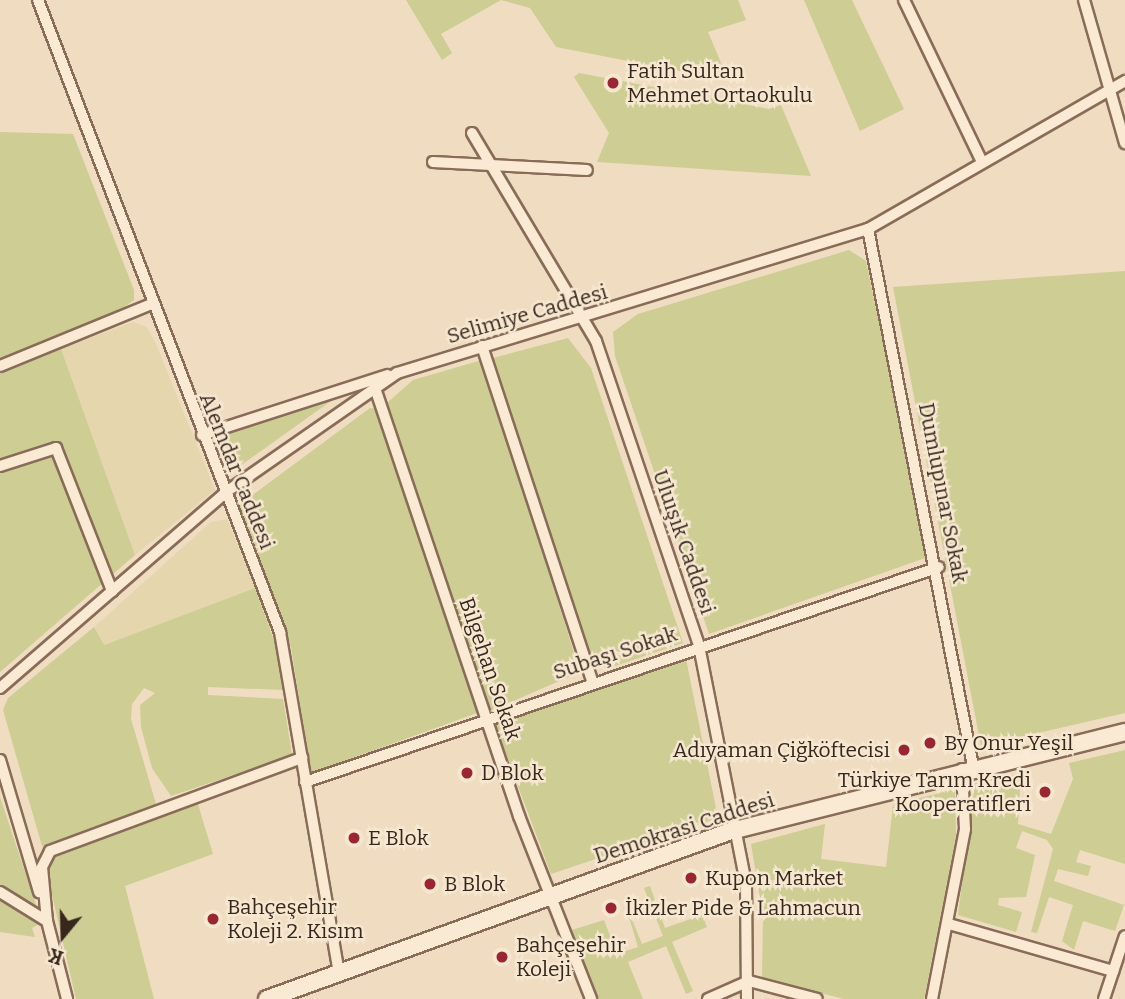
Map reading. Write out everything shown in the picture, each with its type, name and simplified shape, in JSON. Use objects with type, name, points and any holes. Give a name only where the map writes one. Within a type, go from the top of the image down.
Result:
[{"type":"main road","name":"Demokrasi Caddesi","points":[[267,999],[735,830],[968,768],[1125,732]]},
{"type":"street","name":"Alemdar Caddesi","points":[[38,0],[151,304],[286,651],[305,782],[339,974]]},
{"type":"street","points":[[904,0],[982,162]]},
{"type":"street","points":[[1084,0],[1125,143]]},
{"type":"street","name":"Selimiye Caddesi","points":[[0,688],[226,492],[397,373],[482,346],[586,319],[868,229],[1125,81]]},
{"type":"street","name":"Uluışık Caddesi","points":[[472,133],[586,319],[699,646],[749,914],[750,981],[747,999]]},
{"type":"street","points":[[433,162],[587,170]]},
{"type":"street","name":"Dumlupınar Sokak","points":[[868,229],[939,567],[968,768],[965,829],[949,924],[932,999]]},
{"type":"street","points":[[0,366],[151,304]]},
{"type":"street","points":[[482,346],[592,680]]},
{"type":"street","points":[[202,435],[397,373]]},
{"type":"street","name":"Bilgehan Sokak","points":[[375,387],[486,718],[592,999]]},
{"type":"street","points":[[0,466],[56,448],[112,591]]},
{"type":"street","name":"Subaşı Sokak","points":[[305,782],[592,680],[939,567]]},
{"type":"street","points":[[47,921],[42,867],[50,851],[302,758]]},
{"type":"street","points":[[0,760],[67,999]]},
{"type":"street","points":[[0,892],[47,921]]},
{"type":"street","points":[[949,924],[1113,971]]},
{"type":"street","points":[[1104,999],[1125,936]]},
{"type":"street","points":[[708,999],[750,981],[817,999]]},
{"type":"shaded area","points":[[133,322],[147,327],[156,344],[215,490],[135,555],[61,349]]},
{"type":"shaded area","points":[[227,519],[255,588],[103,645],[94,627],[211,522]]},
{"type":"green space","points":[[406,0],[501,0],[441,34],[452,53],[442,60]]},
{"type":"green space","points":[[501,0],[738,0],[746,20],[708,32],[724,70],[716,78],[556,47],[530,8]]},
{"type":"green space","points":[[804,0],[852,0],[904,109],[860,131]]},
{"type":"green space","points":[[579,73],[769,109],[781,105],[811,176],[597,162],[609,133],[574,77]]},
{"type":"green space","points":[[0,132],[73,134],[134,290],[134,300],[120,310],[0,358]]},
{"type":"green space","points":[[849,250],[866,261],[928,557],[709,634],[615,356],[613,332],[638,314]]},
{"type":"green space","points":[[1125,271],[1125,713],[981,746],[893,287]]},
{"type":"green space","points":[[568,338],[591,368],[683,643],[606,669],[594,665],[493,358]]},
{"type":"green space","points":[[61,349],[135,555],[0,672],[0,374]]},
{"type":"green space","points":[[482,360],[580,672],[490,711],[387,403],[413,380]]},
{"type":"green space","points":[[338,396],[230,473],[215,436]]},
{"type":"green space","points":[[370,408],[378,409],[477,713],[311,773],[291,647],[239,505]]},
{"type":"green space","points":[[255,588],[278,651],[284,690],[208,687],[208,695],[283,699],[292,755],[171,796],[152,768],[141,727],[140,705],[155,693],[144,688],[132,704],[131,719],[156,804],[42,846],[3,710],[8,698],[94,627],[104,645]]},
{"type":"green space","points":[[686,659],[718,818],[551,874],[495,725]]},
{"type":"green space","points":[[1125,750],[1125,864],[1080,850],[1076,862],[1091,866],[1088,876],[1058,869],[1054,881],[1124,905],[1115,931],[1083,921],[1074,950],[1062,941],[1073,905],[1049,897],[1037,933],[1031,932],[1053,849],[1047,840],[1022,831],[1016,848],[1035,855],[1026,897],[999,898],[998,905],[1022,912],[1016,932],[958,915],[975,783],[1021,773],[1018,824],[1051,834],[1073,779],[1069,763]]},
{"type":"green space","points":[[955,789],[956,836],[924,999],[844,999],[762,978],[763,916],[751,844],[825,824],[821,859],[886,867],[893,805]]},
{"type":"green space","points":[[0,797],[36,905],[0,885]]},
{"type":"green space","points":[[197,801],[213,854],[125,886],[154,999],[76,999],[47,873],[52,856]]},
{"type":"green space","points":[[650,886],[665,928],[702,915],[707,927],[672,942],[693,991],[686,994],[666,946],[628,962],[643,999],[599,999],[572,930],[604,920],[617,954],[638,947],[623,897],[642,944],[663,936],[644,888]]},
{"type":"green space","points":[[0,900],[39,924],[32,928],[35,937],[0,932]]},
{"type":"place","name":"Fatih Sultan Mehmet Ortaokulu","points":[[613,83]]},
{"type":"place","name":"By Onur Yeşil","points":[[930,743]]},
{"type":"place","name":"Adıyaman Çiğköftecisi","points":[[904,750]]},
{"type":"place","name":"D Blok","points":[[467,773]]},
{"type":"place","name":"Türkiye Tarım Kredi Kooperatifleri","points":[[1045,792]]},
{"type":"place","name":"E Blok","points":[[354,838]]},
{"type":"place","name":"Kupon Market","points":[[691,878]]},
{"type":"place","name":"B Blok","points":[[430,884]]},
{"type":"place","name":"İkizler Pide & Lahmacun","points":[[611,908]]},
{"type":"place","name":"Bahçeşehir Koleji 2. Kısım","points":[[213,919]]},
{"type":"place","name":"Bahçeşehir Koleji","points":[[502,957]]}]
